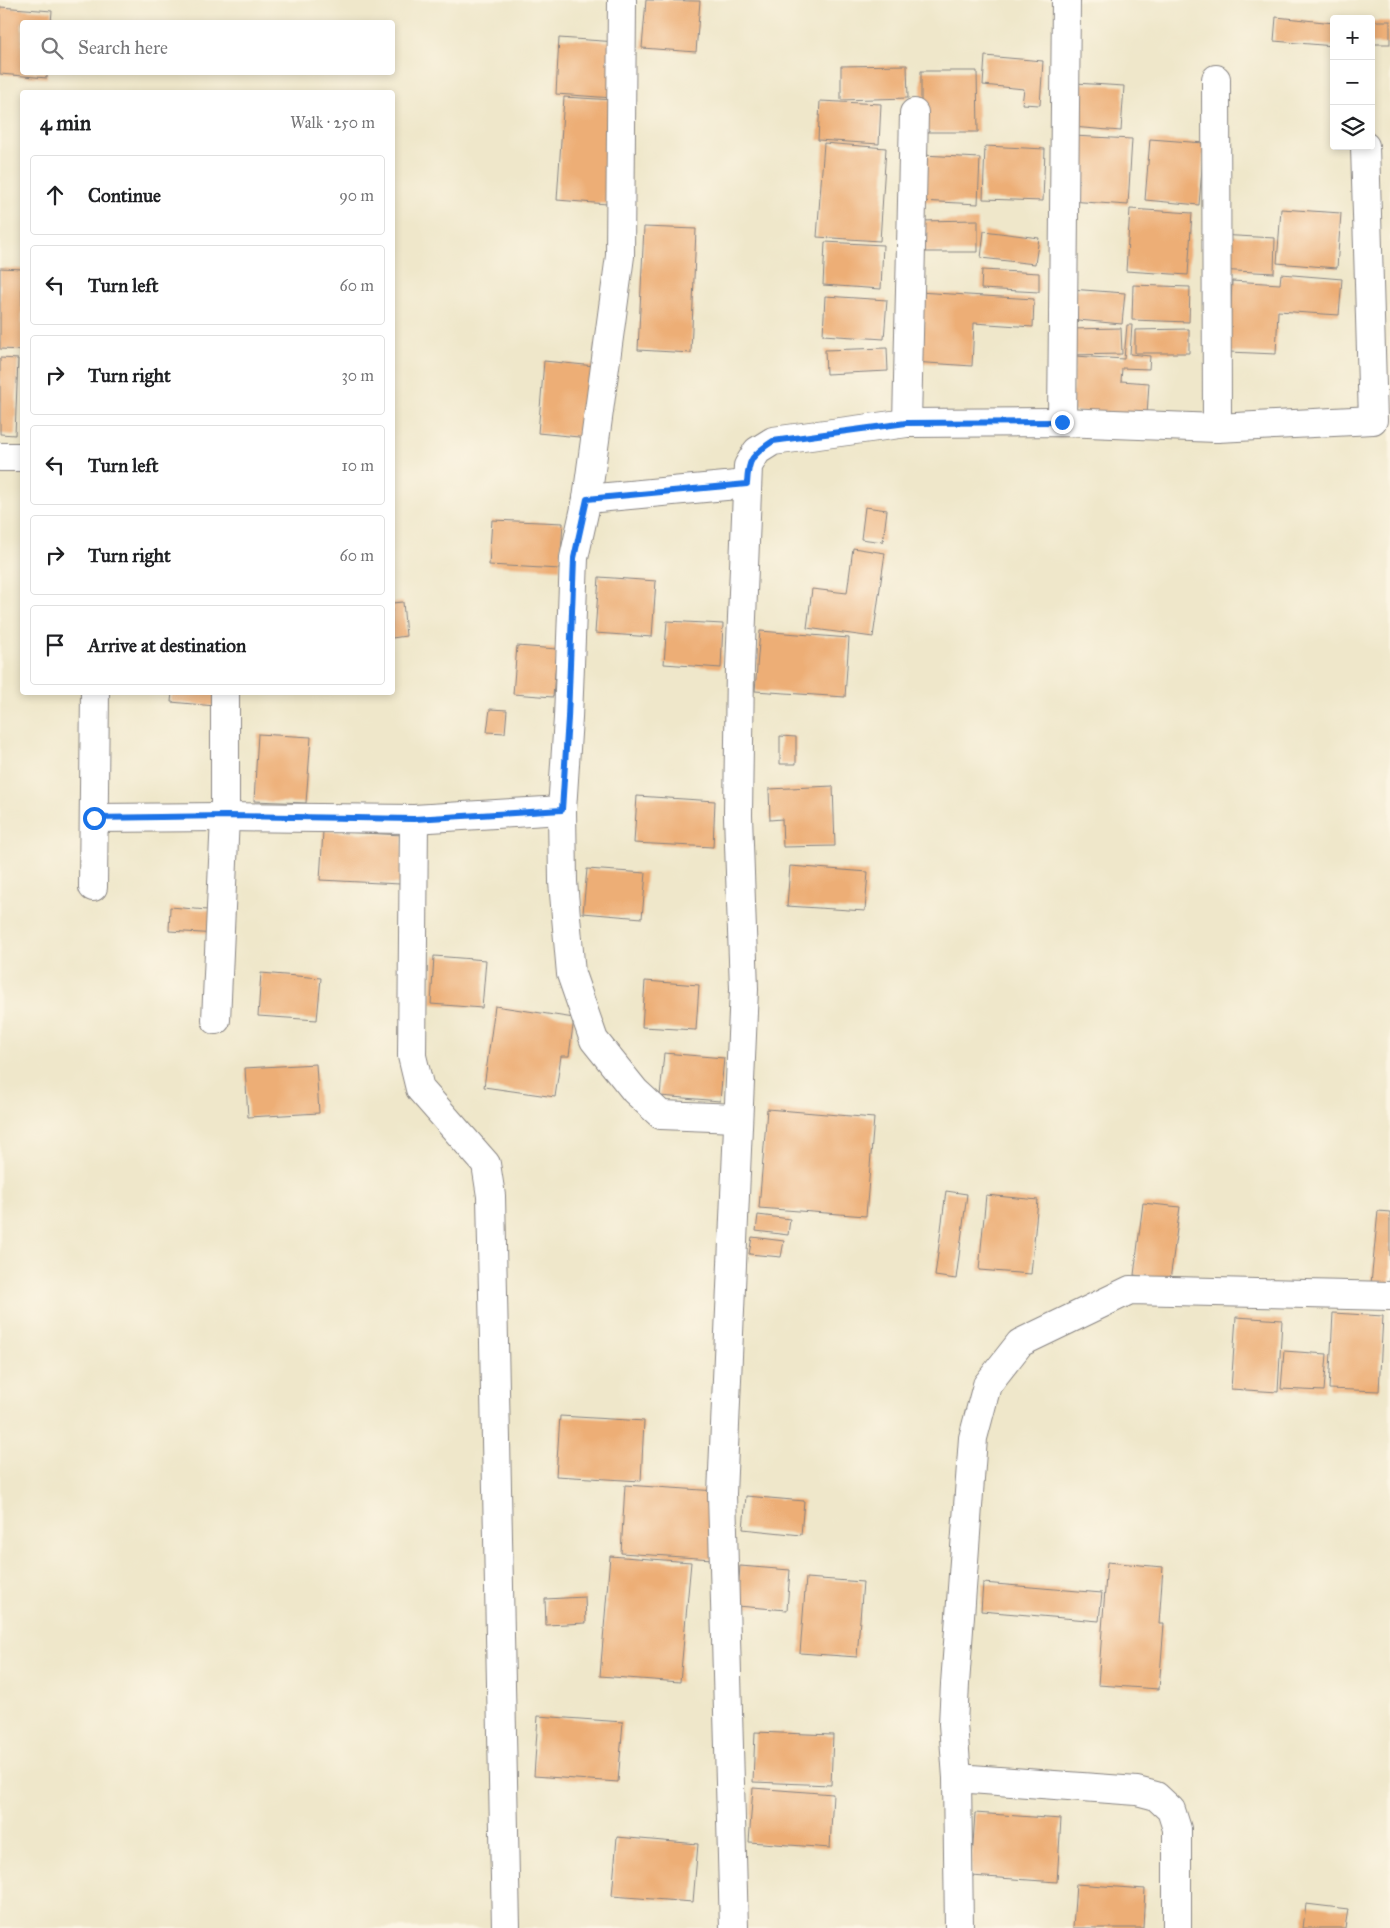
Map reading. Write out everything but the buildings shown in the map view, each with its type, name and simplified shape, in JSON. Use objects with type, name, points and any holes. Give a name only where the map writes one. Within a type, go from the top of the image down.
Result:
[{"type":"street","points":[[622,0],[620,256],[587,499],[574,558],[568,718],[562,810],[563,882],[570,974],[594,1040],[635,1091],[661,1115],[737,1118]]},
{"type":"street","points":[[1062,422],[1066,0]]},
{"type":"street","points":[[1216,79],[1218,428]]},
{"type":"street","points":[[906,423],[914,113]]},
{"type":"street","points":[[734,1928],[722,1494],[744,990],[738,814],[740,668],[748,466],[757,451],[773,441],[906,423],[1062,422],[1218,428],[1373,420],[1365,150]]},
{"type":"street","points":[[0,457],[20,457]]},
{"type":"street","points":[[587,499],[747,484]]},
{"type":"street","points":[[93,887],[94,695]]},
{"type":"street","points":[[216,1020],[225,816],[225,695]]},
{"type":"street","points":[[94,818],[225,816],[414,819],[562,810]]},
{"type":"street","points":[[414,819],[412,1056],[420,1090],[486,1164],[491,1196],[506,1928]]},
{"type":"street","points":[[959,1928],[957,1778],[953,1724],[974,1438],[987,1385],[1020,1343],[1130,1290],[1390,1296]]},
{"type":"street","points":[[957,1778],[1137,1791],[1156,1796],[1170,1810],[1177,1829],[1177,1928]]},
{"type":"route","points":[[94,818],[225,816],[414,819],[562,810],[568,718],[574,558],[587,499],[747,484],[748,466],[757,451],[773,441],[801,436],[906,423],[1062,422]]}]
